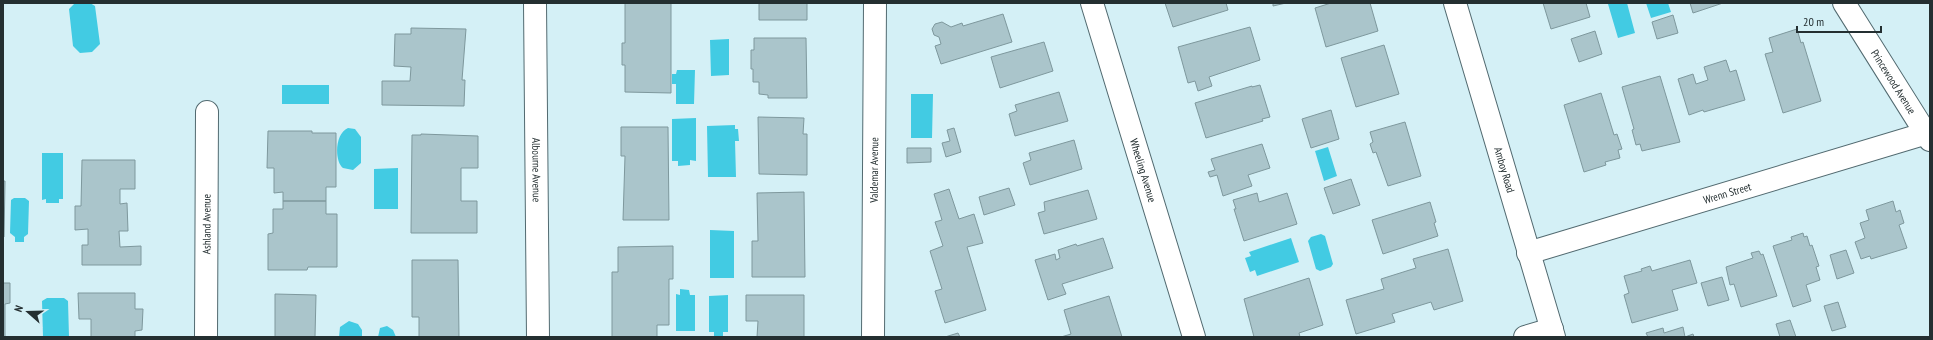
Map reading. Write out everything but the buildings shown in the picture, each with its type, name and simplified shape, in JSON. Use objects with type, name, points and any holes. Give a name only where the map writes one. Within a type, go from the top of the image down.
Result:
[{"type":"street","name":"Albourne Avenue","points":[[534,3],[538,337]]},
{"type":"street","name":"Valdemar Avenue","points":[[873,337],[875,3]]},
{"type":"street","name":"Wheeling Avenue","points":[[1092,3],[1194,337]]},
{"type":"street","name":"Amboy Road","points":[[1455,3],[1553,333]]},
{"type":"street","name":"Princewood Avenue","points":[[1844,3],[1928,136]]},
{"type":"street","name":"Ashland Avenue","points":[[206,337],[207,112]]},
{"type":"street","name":"Wrenn Street","points":[[1528,253],[1928,136]]},
{"type":"street","points":[[1525,337],[1553,333]]},
{"type":"water","points":[[75,3],[90,3],[95,6],[100,44],[92,52],[80,53],[73,46],[69,9]]},
{"type":"water","points":[[1627,3],[1635,33],[1618,38],[1608,4]]},
{"type":"water","points":[[1646,3],[1668,3],[1671,12],[1651,18]]},
{"type":"water","points":[[729,39],[729,75],[711,76],[710,40]]},
{"type":"water","points":[[677,70],[695,70],[694,104],[676,104],[676,84],[672,84],[672,74],[676,74]]},
{"type":"water","points":[[282,85],[329,85],[329,104],[282,104]]},
{"type":"water","points":[[911,94],[933,94],[932,138],[911,138]]},
{"type":"water","points":[[696,118],[696,161],[690,160],[690,165],[678,166],[678,161],[672,161],[672,119]]},
{"type":"water","points":[[735,125],[735,129],[738,129],[739,141],[735,141],[736,177],[708,177],[707,126]]},
{"type":"water","points":[[348,128],[355,129],[361,137],[361,163],[353,170],[343,168],[338,160],[337,154],[340,135]]},
{"type":"water","points":[[1328,147],[1337,176],[1324,181],[1315,151]]},
{"type":"water","points":[[42,153],[63,153],[63,199],[59,199],[59,203],[46,203],[46,199],[42,200]]},
{"type":"water","points":[[398,168],[398,209],[374,209],[374,169]]},
{"type":"water","points":[[14,198],[25,198],[29,201],[28,234],[24,237],[24,242],[15,242],[15,237],[10,233],[11,200]]},
{"type":"water","points":[[710,230],[734,231],[734,278],[710,278]]},
{"type":"water","points":[[1321,234],[1325,236],[1333,264],[1331,267],[1320,271],[1316,269],[1308,241],[1311,237]]},
{"type":"water","points":[[1291,238],[1299,262],[1257,276],[1255,270],[1250,272],[1245,258],[1251,256],[1249,252]]},
{"type":"water","points":[[680,289],[689,290],[690,295],[695,295],[695,331],[676,331],[676,294],[680,295]]},
{"type":"water","points":[[728,295],[728,332],[723,332],[723,336],[714,336],[714,332],[709,332],[709,296]]},
{"type":"water","points":[[47,298],[64,298],[68,301],[69,337],[43,337],[42,301]]},
{"type":"water","points":[[349,321],[358,324],[362,330],[362,337],[339,337],[340,327]]},
{"type":"water","points":[[387,326],[393,330],[396,337],[378,337],[380,328]]}]
